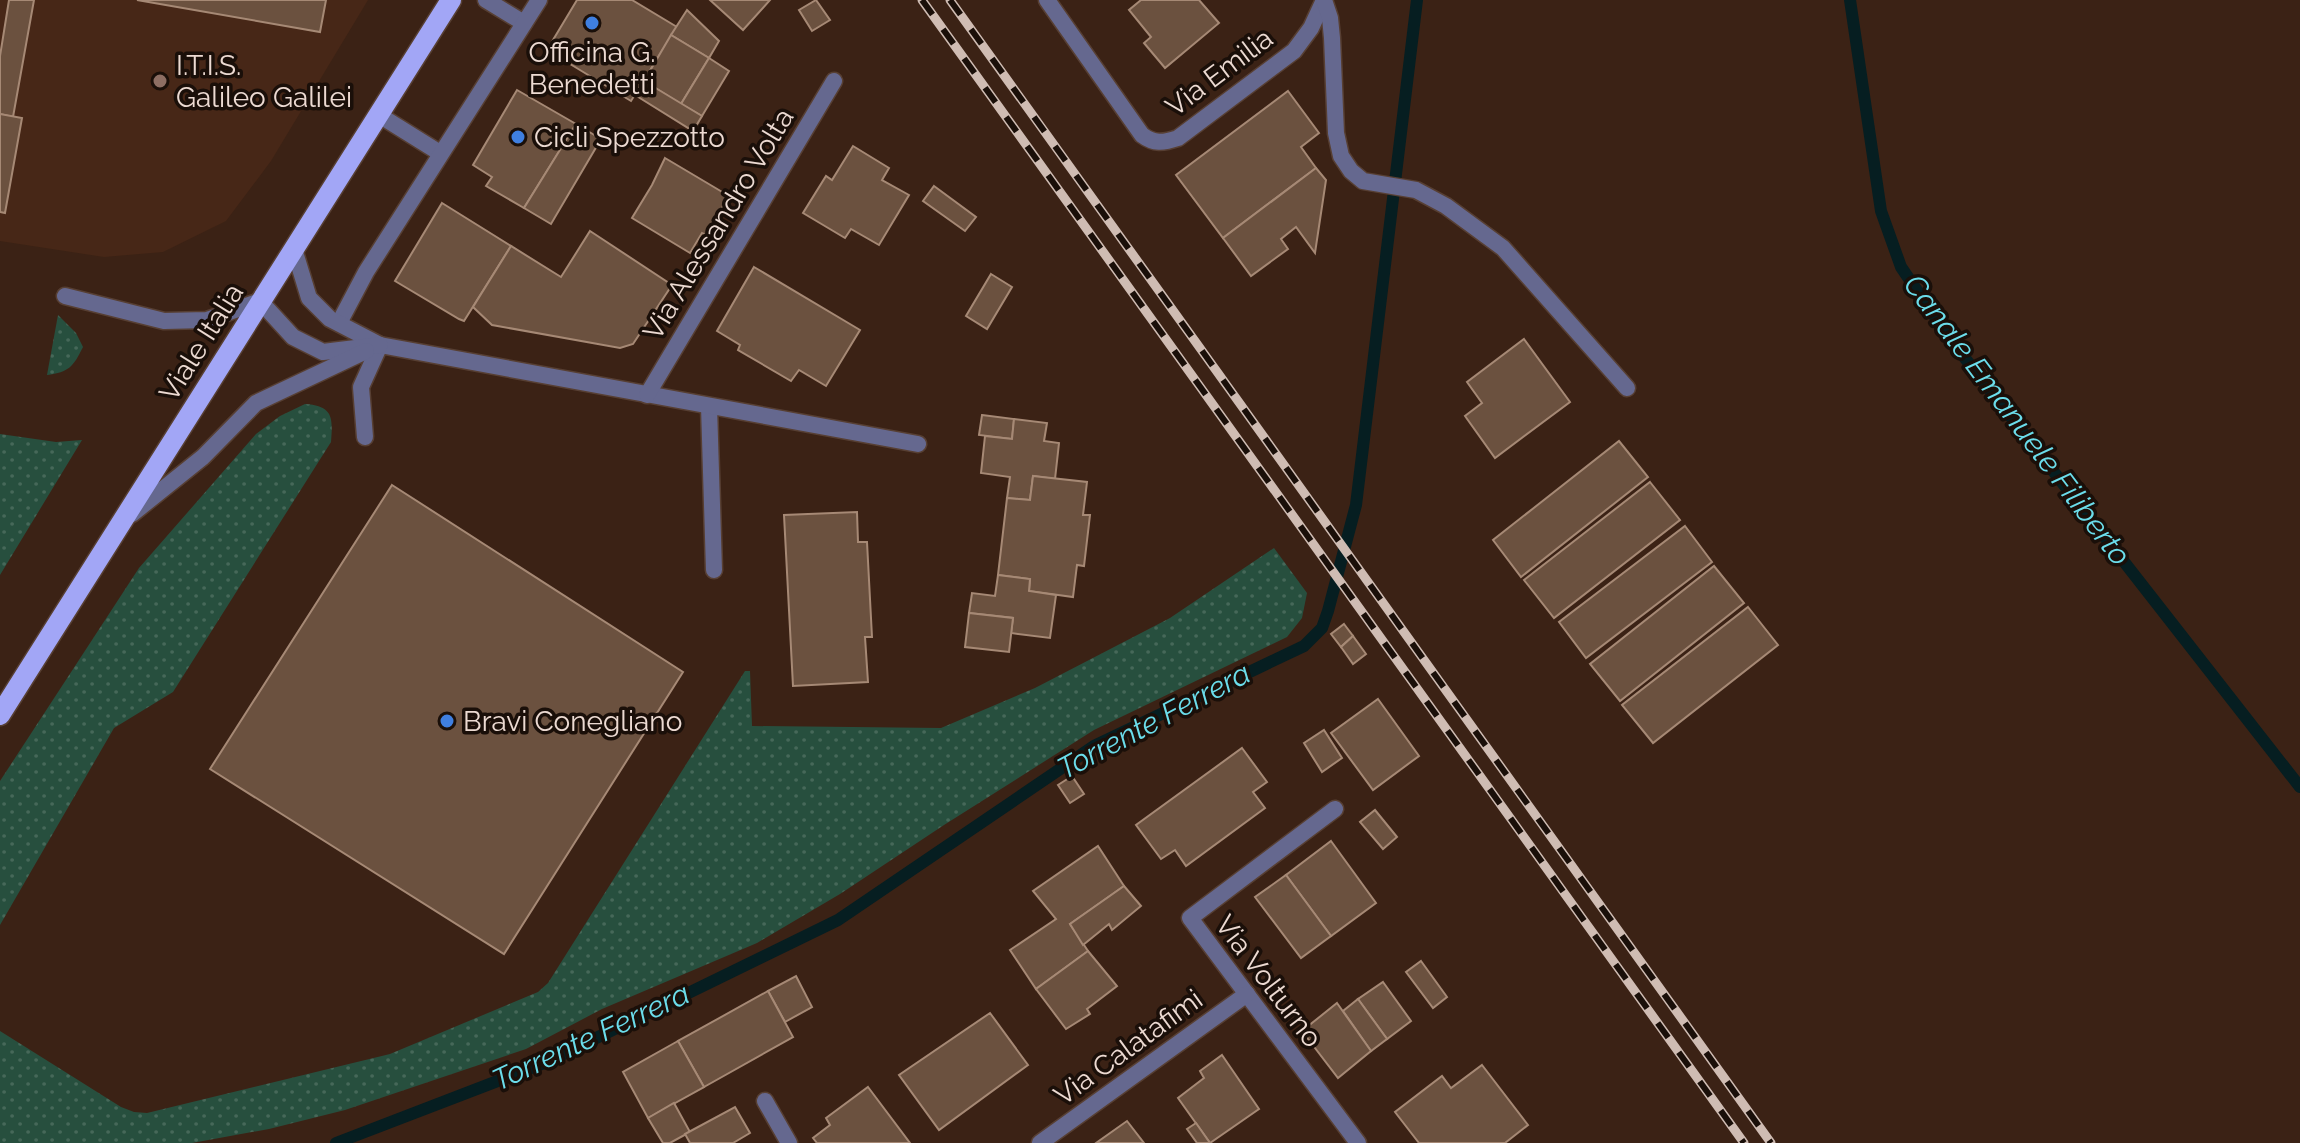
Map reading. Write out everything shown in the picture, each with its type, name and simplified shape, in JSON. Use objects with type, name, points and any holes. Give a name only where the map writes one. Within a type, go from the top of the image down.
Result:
[{"type":"main road","name":"Viale Italia","points":[[0,715],[451,0]]},
{"type":"street","points":[[486,0],[524,23]]},
{"type":"street","points":[[339,323],[366,272],[539,0]]},
{"type":"street","name":"Via Emilia","points":[[1047,0],[1142,135],[1150,141],[1162,143],[1178,138],[1294,51],[1311,28],[1324,0]]},
{"type":"street","points":[[1324,0],[1332,38],[1336,133],[1341,156],[1351,171],[1363,181],[1416,190],[1446,206],[1503,248],[1627,388]]},
{"type":"street","name":"Via Alessandro Volta","points":[[647,395],[834,81]]},
{"type":"street","points":[[379,115],[440,153]]},
{"type":"street","points":[[294,249],[309,298],[330,319],[380,345]]},
{"type":"street","points":[[65,296],[164,321],[207,320],[260,301],[293,337],[323,352],[380,345],[918,444]]},
{"type":"street","points":[[365,437],[361,387],[380,345]]},
{"type":"street","points":[[124,520],[203,457],[256,403],[380,345]]},
{"type":"street","points":[[709,406],[714,570]]},
{"type":"street","name":"Via Volturno","points":[[1335,809],[1190,918],[1358,1143]]},
{"type":"street","name":"Via Calatafimi","points":[[1040,1143],[1247,994]]},
{"type":"street","points":[[765,1101],[789,1143]]},
{"type":"shaded area","name":"I.T.I.S. Galileo Galilei","points":[[0,0],[368,0],[271,161],[226,221],[163,252],[104,257],[0,241]]},
{"type":"green space","points":[[58,315],[76,333],[83,347],[70,367],[47,375]]},
{"type":"green space","points":[[305,404],[321,407],[329,414],[331,442],[173,692],[114,728],[0,925],[0,781],[139,568],[256,434],[280,416]]},
{"type":"green space","points":[[0,434],[56,442],[82,440],[0,575]]},
{"type":"green space","points":[[1274,548],[1307,593],[1302,618],[1287,637],[1094,730],[840,894],[757,943],[602,1009],[526,1049],[345,1110],[269,1129],[192,1143],[0,1143],[0,1031],[121,1107],[147,1113],[390,1054],[538,992],[548,983],[745,671],[750,671],[752,726],[941,728],[1035,688],[1170,618]]},
{"type":"building","points":[[9,0],[34,0],[13,117],[0,114],[0,56]]},
{"type":"building","points":[[137,0],[326,0],[320,32]]},
{"type":"building","points":[[577,0],[632,0],[677,27],[631,101],[547,50]]},
{"type":"building","points":[[710,0],[770,0],[743,30]]},
{"type":"building","points":[[816,0],[830,20],[812,31],[799,10]]},
{"type":"building","points":[[1141,0],[1199,0],[1219,23],[1165,68],[1144,43],[1151,37],[1129,10]]},
{"type":"building","points":[[687,10],[719,41],[709,58],[671,35]]},
{"type":"building","points":[[671,35],[709,58],[681,104],[644,81]]},
{"type":"building","points":[[709,58],[729,71],[702,116],[681,104]]},
{"type":"building","points":[[644,81],[702,116],[693,131],[635,95]]},
{"type":"building","points":[[517,90],[576,124],[524,208],[486,186],[492,177],[473,165]]},
{"type":"building","points":[[1288,91],[1319,133],[1301,147],[1316,168],[1223,238],[1176,175]]},
{"type":"building","points":[[0,114],[22,118],[5,213],[0,212]]},
{"type":"building","points":[[576,124],[601,139],[551,224],[524,208]]},
{"type":"building","points":[[853,146],[889,168],[882,180],[909,195],[879,245],[851,229],[845,238],[803,213],[826,176],[832,180]]},
{"type":"building","points":[[665,158],[729,196],[706,235],[702,233],[690,253],[632,218]]},
{"type":"building","points":[[1316,168],[1326,180],[1315,253],[1296,227],[1281,239],[1288,249],[1251,276],[1223,238]]},
{"type":"building","points":[[934,186],[976,217],[965,231],[923,201]]},
{"type":"building","points":[[442,203],[511,246],[464,321],[395,281]]},
{"type":"building","points":[[590,231],[672,285],[633,344],[620,348],[492,325],[473,307],[511,246],[561,277]]},
{"type":"building","points":[[754,267],[860,330],[826,386],[799,370],[791,381],[738,350],[740,345],[717,331]]},
{"type":"building","points":[[991,274],[1012,287],[987,329],[966,316]]},
{"type":"building","points":[[1524,339],[1570,402],[1495,458],[1465,416],[1482,403],[1467,382]]},
{"type":"building","points":[[982,415],[1014,419],[1012,439],[979,435]]},
{"type":"building","points":[[1014,419],[1047,423],[1044,441],[1059,443],[1055,479],[1033,476],[1030,500],[1007,498],[1010,477],[981,473],[985,436],[1012,439]]},
{"type":"building","points":[[1619,441],[1648,477],[1521,577],[1493,540]]},
{"type":"building","points":[[1033,476],[1087,482],[1083,515],[1090,515],[1084,566],[1077,565],[1073,597],[1029,591],[1030,579],[998,575],[1007,498],[1030,500]]},
{"type":"building","points":[[1650,482],[1680,520],[1554,618],[1524,580]]},
{"type":"building","name":"Bravi Conegliano","points":[[392,485],[683,672],[504,954],[210,769]]},
{"type":"building","points":[[857,512],[858,542],[867,542],[872,637],[865,637],[868,682],[793,686],[784,515]]},
{"type":"building","points":[[1685,526],[1712,562],[1586,658],[1559,622]]},
{"type":"building","points":[[1714,566],[1744,603],[1620,701],[1590,664]]},
{"type":"building","points":[[998,575],[1030,579],[1029,591],[1056,595],[1050,638],[1011,633],[1013,618],[969,613],[972,593],[995,596]]},
{"type":"building","points":[[1748,607],[1778,645],[1653,743],[1622,705]]},
{"type":"building","points":[[969,613],[1013,618],[1009,652],[965,647]]},
{"type":"building","points":[[1344,624],[1353,636],[1341,647],[1331,634]]},
{"type":"building","points":[[1353,636],[1366,654],[1353,664],[1341,647]]},
{"type":"building","points":[[1378,699],[1419,756],[1373,790],[1331,733]]},
{"type":"building","points":[[1324,730],[1342,758],[1322,772],[1304,743]]},
{"type":"building","points":[[1242,748],[1267,782],[1253,792],[1265,808],[1186,866],[1175,850],[1161,859],[1136,825]]},
{"type":"building","points":[[1072,776],[1084,794],[1070,803],[1058,785]]},
{"type":"building","points":[[1375,810],[1397,837],[1383,849],[1360,822]]},
{"type":"building","points":[[1331,841],[1376,903],[1331,936],[1286,875]]},
{"type":"building","points":[[1098,846],[1124,886],[1070,924],[1088,951],[1036,989],[1010,950],[1056,919],[1033,891]]},
{"type":"building","points":[[1286,875],[1331,936],[1301,958],[1255,897]]},
{"type":"building","points":[[1124,886],[1141,906],[1112,930],[1109,924],[1083,945],[1070,924]]},
{"type":"building","points":[[1088,951],[1117,986],[1087,1009],[1090,1014],[1066,1029],[1036,989]]},
{"type":"building","points":[[1421,961],[1447,997],[1433,1008],[1406,972]]},
{"type":"building","points":[[796,976],[812,1007],[785,1022],[768,991]]},
{"type":"building","points":[[1383,982],[1411,1021],[1387,1039],[1358,999]]},
{"type":"building","points":[[768,991],[793,1037],[704,1087],[678,1041]]},
{"type":"building","points":[[1358,999],[1387,1039],[1371,1051],[1343,1011]]},
{"type":"building","points":[[1337,1003],[1371,1051],[1338,1078],[1302,1031]]},
{"type":"building","points":[[990,1013],[1028,1065],[939,1130],[899,1075]]},
{"type":"building","points":[[678,1041],[704,1087],[648,1118],[623,1072]]},
{"type":"building","points":[[1222,1055],[1259,1109],[1210,1143],[1178,1098],[1204,1078],[1200,1071]]},
{"type":"building","points":[[1482,1065],[1528,1125],[1505,1143],[1419,1143],[1395,1112],[1442,1076],[1451,1088]]},
{"type":"building","points":[[868,1087],[910,1143],[817,1143],[813,1138],[830,1125],[826,1118]]},
{"type":"building","points":[[674,1103],[690,1132],[670,1143],[663,1143],[648,1118]]},
{"type":"building","points":[[735,1107],[750,1133],[733,1143],[690,1143],[685,1134]]},
{"type":"building","points":[[1127,1121],[1144,1143],[1096,1143]]},
{"type":"building","points":[[1196,1123],[1210,1143],[1197,1143],[1187,1129]]},
{"type":"waterway","name":"Torrente Ferrera","points":[[336,1143],[547,1062],[838,920],[1094,746],[1304,646],[1322,628],[1356,505],[1417,0]]},
{"type":"waterway","name":"Canale Emanuele Filiberto","points":[[1850,0],[1881,211],[1901,267],[1950,339],[2300,787]]},
{"type":"railway","points":[[922,0],[1744,1143]]},
{"type":"railway","points":[[950,0],[1771,1143]]},
{"type":"place","name":"Officina G. Benedetti","points":[[592,23]]},
{"type":"place","name":"I.T.I.S. Galileo Galilei","points":[[160,81]]},
{"type":"place","name":"Cicli Spezzotto","points":[[518,137]]},
{"type":"place","name":"Bravi Conegliano","points":[[447,721]]}]
